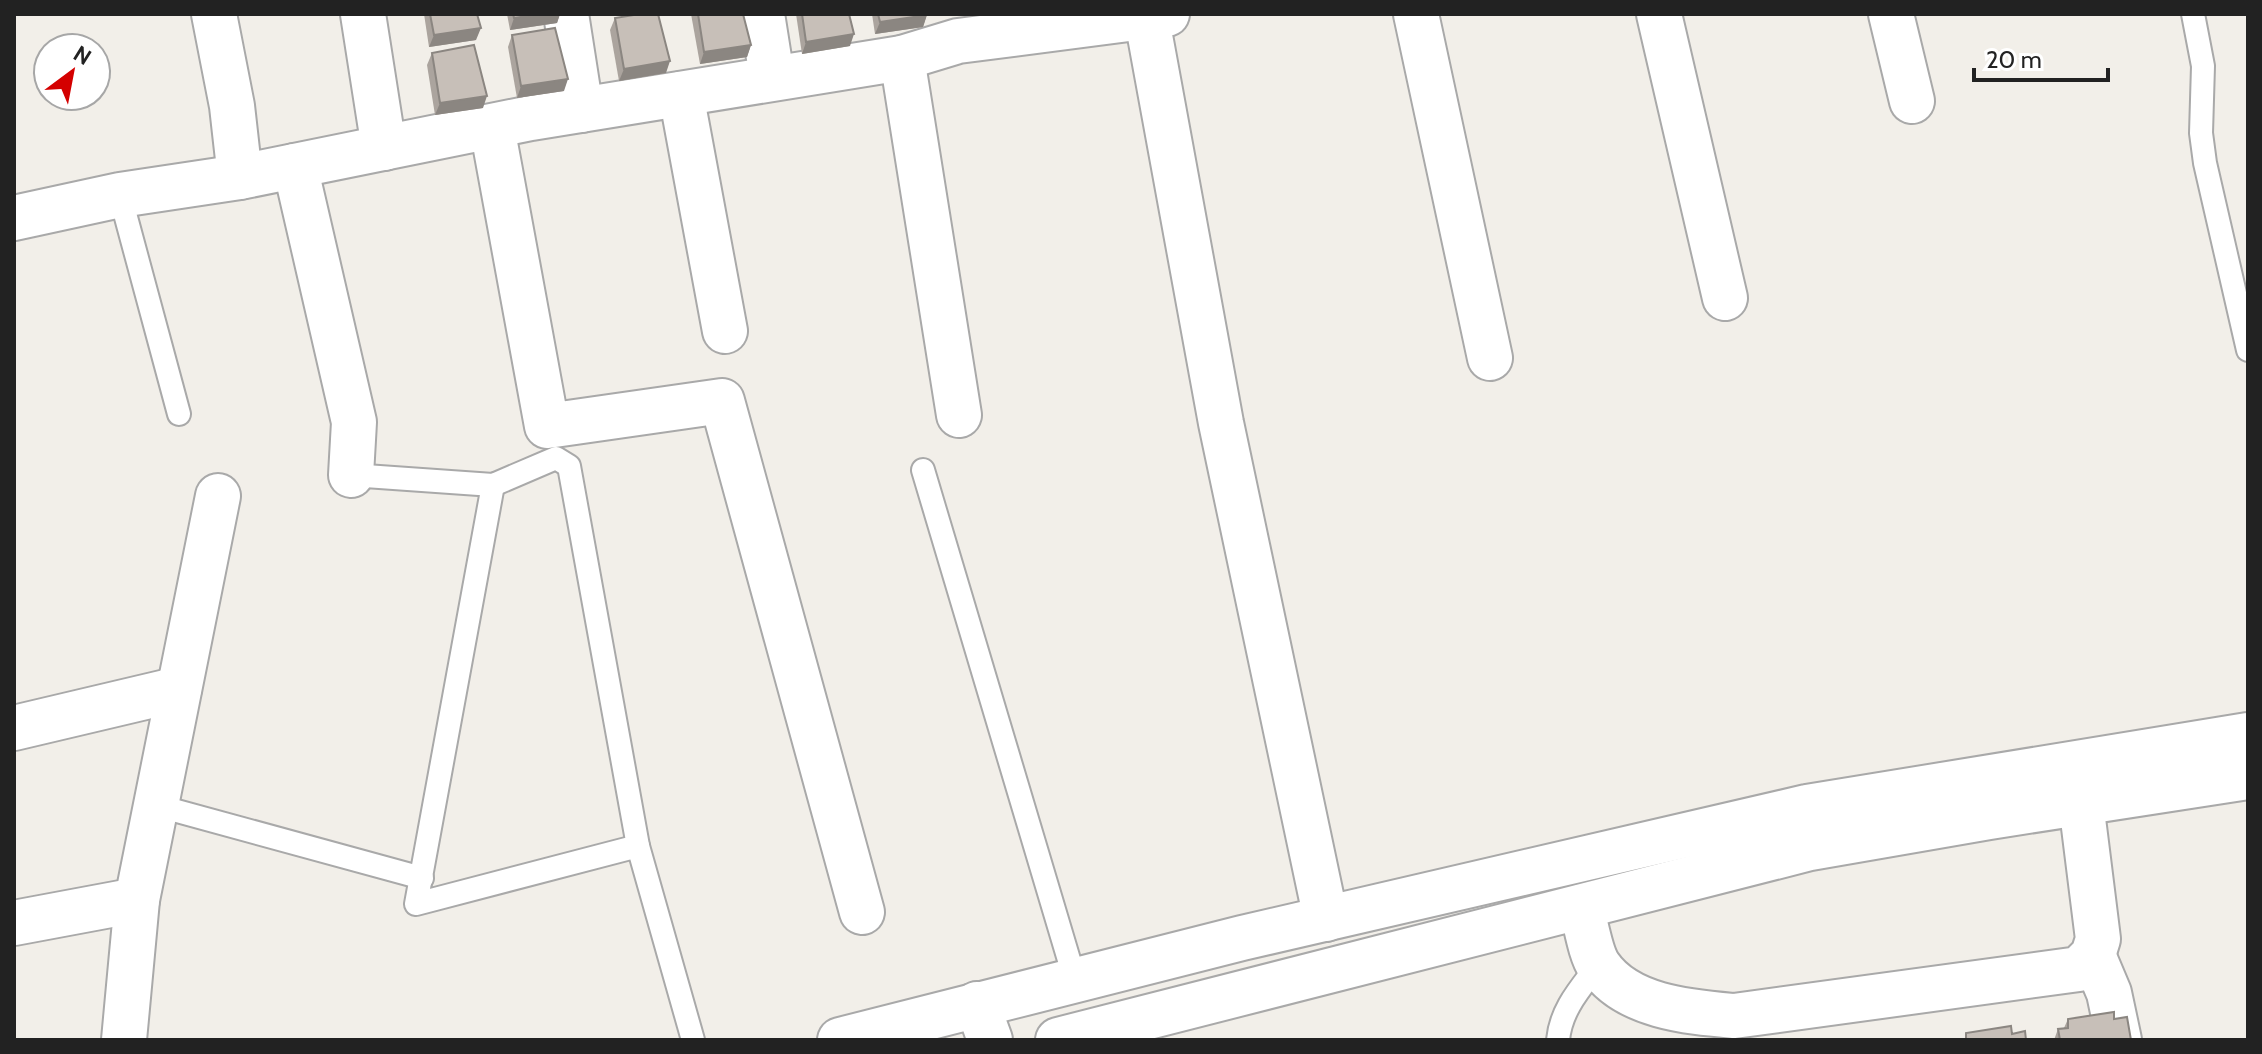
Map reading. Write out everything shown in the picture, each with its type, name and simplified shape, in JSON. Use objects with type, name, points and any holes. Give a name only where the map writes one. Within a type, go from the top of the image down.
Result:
[{"type":"street","points":[[214,14],[232,106],[240,177]]},
{"type":"street","points":[[363,14],[384,148]]},
{"type":"street","points":[[566,14],[581,110]]},
{"type":"street","points":[[762,14],[772,77]]},
{"type":"street","points":[[1416,14],[1490,358]]},
{"type":"street","points":[[1659,14],[1725,298]]},
{"type":"street","points":[[1891,14],[1912,101]]},
{"type":"street","points":[[14,218],[120,195],[240,177],[581,110],[902,58],[955,27],[1153,15],[1221,423],[1326,919]]},
{"type":"street","points":[[902,58],[959,415]]},
{"type":"street","points":[[681,94],[725,331]]},
{"type":"street","points":[[492,127],[547,426],[722,401],[862,912]]},
{"type":"street","points":[[295,166],[354,422],[351,475]]},
{"type":"street","points":[[124,1040],[137,900],[218,496]]},
{"type":"street","points":[[14,728],[179,689]]},
{"type":"street","points":[[840,1040],[984,1022],[1075,980],[1807,807],[2248,735]]},
{"type":"street","points":[[1058,1040],[1810,848],[2248,777]]},
{"type":"street","points":[[1581,907],[1598,965],[1617,983],[1643,999],[1687,1012],[1734,1016],[2079,969],[2093,955],[2098,939],[2081,803]]},
{"type":"street","points":[[14,923],[137,900]]},
{"type":"street","points":[[2093,955],[2109,993],[2119,1040]]},
{"type":"lane","points":[[2193,14],[2203,66],[2201,133],[2205,163],[2248,350]]},
{"type":"lane","points":[[120,195],[179,414]]},
{"type":"lane","points":[[351,475],[493,485],[556,458],[569,466],[638,846],[693,1040]]},
{"type":"lane","points":[[923,470],[1075,980]]},
{"type":"lane","points":[[493,485],[416,904],[638,846]]},
{"type":"lane","points":[[155,805],[422,878]]},
{"type":"lane","points":[[1558,1040],[1560,1023],[1569,1004],[1598,965]]},
{"type":"building","points":[[430,14],[477,14],[481,28],[434,35]]},
{"type":"building","points":[[513,14],[541,14],[514,18]]},
{"type":"building","points":[[658,14],[670,61],[624,69],[615,18]]},
{"type":"building","points":[[698,14],[743,14],[751,45],[704,52]]},
{"type":"building","points":[[802,14],[849,14],[854,34],[806,42]]},
{"type":"building","points":[[878,14],[927,14],[927,15],[880,22]]},
{"type":"building","points":[[555,28],[568,79],[521,86],[512,35]]},
{"type":"building","points":[[474,45],[487,96],[440,103],[432,53]]},
{"type":"building","points":[[2114,1012],[2114,1019],[2127,1017],[2131,1040],[2060,1040],[2058,1029],[2068,1028],[2068,1019]]},
{"type":"building","points":[[2011,1026],[2012,1034],[2025,1031],[2026,1040],[1966,1040],[1966,1033]]}]
